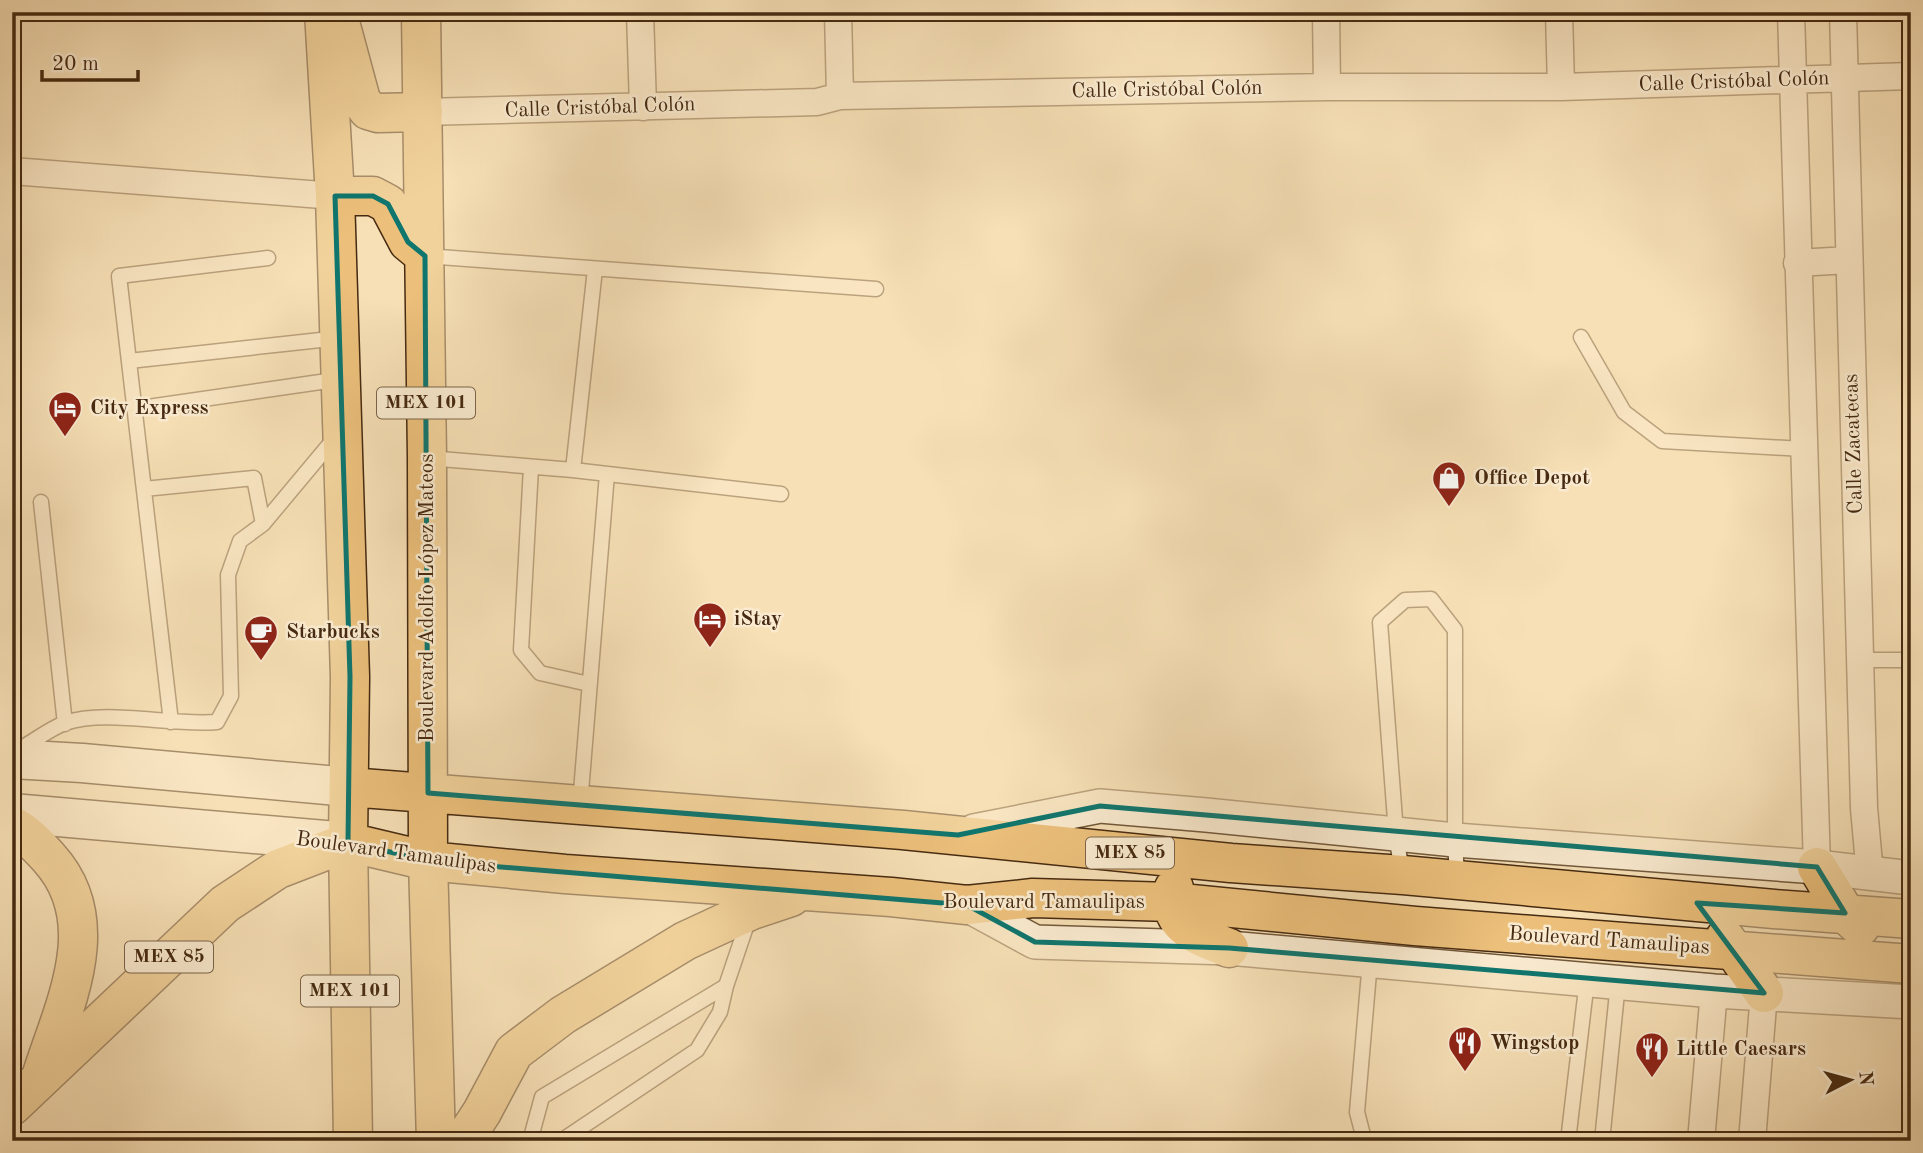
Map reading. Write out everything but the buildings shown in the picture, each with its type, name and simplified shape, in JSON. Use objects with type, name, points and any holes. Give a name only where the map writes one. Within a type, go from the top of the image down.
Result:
[{"type":"main road","points":[[324,12],[335,196],[350,677],[348,842]]},
{"type":"main road","points":[[333,12],[342,28],[361,100],[368,110],[379,113],[423,112]]},
{"type":"main road","name":"Boulevard Adolfo López Mateos","points":[[421,12],[427,458],[428,861],[436,1141]]},
{"type":"main road","points":[[335,196],[373,196],[388,204],[408,242],[425,256]]},
{"type":"main road","points":[[12,759],[349,787]]},
{"type":"main road","name":"MEX 85","points":[[349,787],[958,835],[1231,863],[1403,875],[1911,919]]},
{"type":"main road","name":"Boulevard Tamaulipas","points":[[12,813],[348,842],[428,861],[803,893],[891,897],[967,905],[1033,898],[1171,902],[1415,926],[1904,963]]},
{"type":"main road","points":[[12,827],[42,850],[57,867],[77,913],[79,928],[80,945],[75,968],[40,1080]]},
{"type":"main road","name":"MEX 85","points":[[12,1105],[225,904],[278,869],[348,842]]},
{"type":"main road","name":"MEX 101","points":[[348,842],[353,1141]]},
{"type":"main road","points":[[1229,948],[1183,926],[1174,913],[1171,902],[1174,886],[1183,877],[1196,871],[1231,863]]},
{"type":"main road","points":[[1817,867],[1845,913],[1904,963]]},
{"type":"main road","points":[[463,1141],[514,1052],[563,1015],[685,941],[752,910],[803,893]]},
{"type":"main road","points":[[1697,902],[1764,993]]},
{"type":"street","points":[[640,12],[643,107]]},
{"type":"street","points":[[838,12],[840,96]]},
{"type":"street","points":[[1326,12],[1327,87]]},
{"type":"street","points":[[1559,12],[1561,87]]},
{"type":"street","points":[[1791,12],[1817,867]]},
{"type":"street","name":"Calle Zacatecas","points":[[1843,12],[1864,808],[1870,875]]},
{"type":"street","name":"Calle Cristóbal Colón","points":[[423,112],[817,102],[840,96],[1327,87],[1561,87],[1911,76]]},
{"type":"street","points":[[12,171],[335,196]]},
{"type":"street","points":[[1797,263],[1849,260]]},
{"type":"street","points":[[958,835],[1100,806],[1455,840],[1817,867],[1911,878]]},
{"type":"street","points":[[967,905],[1035,942],[1229,948],[1714,991],[1911,1002]]},
{"type":"street","points":[[1701,1141],[1714,991]]},
{"type":"street","points":[[1752,1141],[1764,993]]},
{"type":"lane","points":[[425,256],[876,289]]},
{"type":"lane","points":[[171,722],[119,275],[268,258]]},
{"type":"lane","points":[[573,470],[595,269]]},
{"type":"lane","points":[[1581,337],[1625,412],[1662,441],[1803,449]]},
{"type":"lane","points":[[128,361],[340,338]]},
{"type":"lane","points":[[134,409],[341,379]]},
{"type":"lane","points":[[12,754],[65,724],[93,718],[217,722],[231,696],[228,575],[240,541],[263,524],[342,430]]},
{"type":"lane","points":[[427,458],[573,470],[781,494]]},
{"type":"lane","points":[[531,467],[521,650],[540,673],[589,684]]},
{"type":"lane","points":[[580,805],[607,474]]},
{"type":"lane","points":[[144,489],[254,478],[263,524]]},
{"type":"lane","points":[[41,502],[65,724]]},
{"type":"lane","points":[[1403,875],[1396,833],[1380,622],[1405,600],[1431,599],[1455,630],[1457,881]]},
{"type":"lane","points":[[1860,660],[1911,660]]},
{"type":"lane","points":[[561,1141],[697,1050],[720,1012],[752,910]]},
{"type":"lane","points":[[1370,961],[1357,1112],[1364,1139],[1370,1141]]},
{"type":"lane","points":[[1568,1141],[1603,980]]},
{"type":"lane","points":[[1602,1141],[1603,980]]},
{"type":"lane","points":[[530,1141],[542,1097],[726,986]]},
{"type":"highlighted area","points":[[335,196],[373,196],[388,204],[408,242],[425,256],[428,793],[958,835],[1100,806],[1817,867],[1845,913],[1697,903],[1764,993],[1229,948],[1035,942],[967,905],[428,861],[348,842],[350,677]]},
{"type":"place","name":"City Express","points":[[65,438]]},
{"type":"place","name":"Office Depot","points":[[1449,508]]},
{"type":"place","name":"iStay","points":[[710,649]]},
{"type":"place","name":"Starbucks","points":[[261,662]]},
{"type":"place","name":"Wingstop","points":[[1465,1073]]},
{"type":"place","name":"Little Caesars","points":[[1652,1079]]}]
